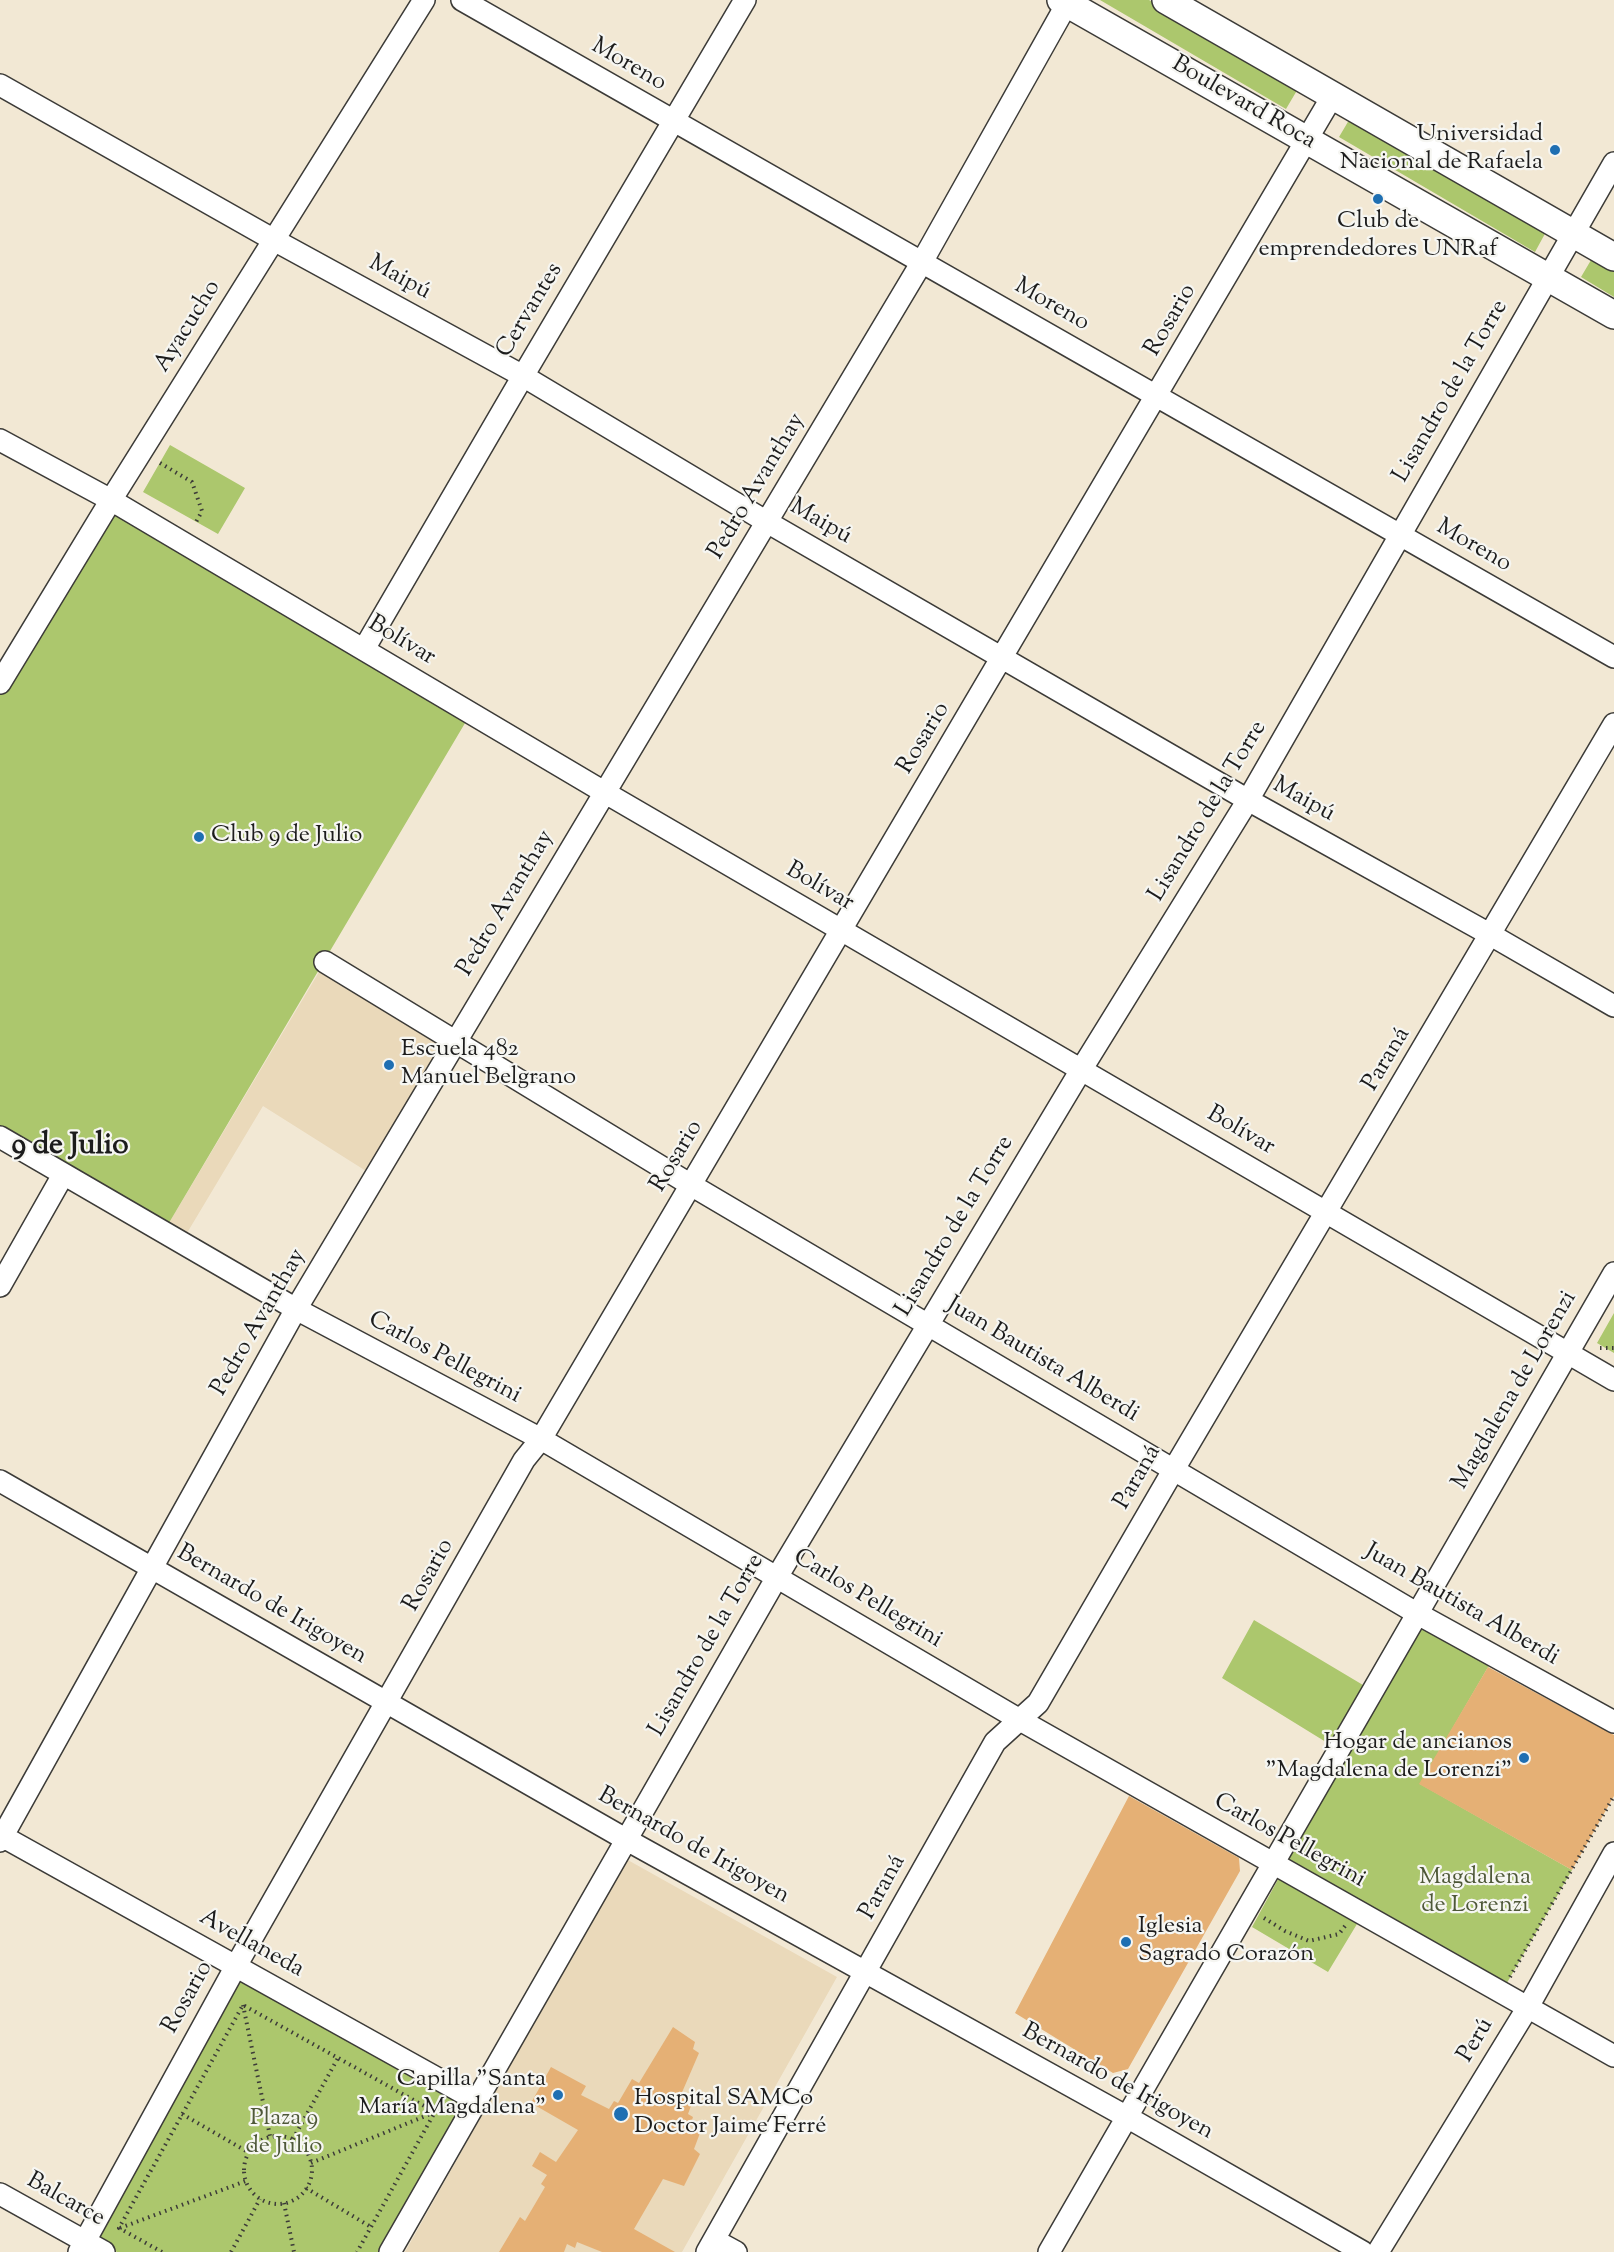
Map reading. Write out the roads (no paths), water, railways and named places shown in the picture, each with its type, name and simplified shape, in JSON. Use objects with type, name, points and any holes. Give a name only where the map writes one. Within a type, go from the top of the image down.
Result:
[{"type":"main road","points":[[1167,0],[1614,257]]},
{"type":"main road","name":"Boulevard Roca","points":[[1066,1],[1614,315]]},
{"type":"street","name":"Ayacucho","points":[[0,683],[111,500],[424,0]]},
{"type":"street","name":"Moreno","points":[[462,0],[1614,657]]},
{"type":"street","name":"Cervantes","points":[[364,649],[745,0]]},
{"type":"street","name":"Pedro Avanthay","points":[[1,1837],[296,1309],[922,262],[1066,1]]},
{"type":"street","name":"Maipú","points":[[0,85],[274,240],[523,376],[767,522],[1248,800],[1614,1006]]},
{"type":"street","name":"Rosario","points":[[82,2246],[236,1966],[524,1460],[541,1439],[692,1185],[1333,95]]},
{"type":"street","name":"Lisandro de la Torre","points":[[390,2252],[777,1577],[1081,1070],[1248,800],[1572,232],[1614,163]]},
{"type":"street","name":"Bolívar","points":[[0,440],[111,500],[841,931],[1614,1380]]},
{"type":"street","name":"Paraná","points":[[710,2246],[995,1742],[1038,1703],[1614,724]]},
{"type":"street","name":"Juan Bautista Alberdi","points":[[325,962],[692,1185],[1418,1614],[1614,1722]]},
{"type":"street","name":"Carlos Pellegrini","points":[[0,1137],[296,1309],[541,1439],[1020,1720],[1614,2056]]},
{"type":"street","points":[[0,1286],[63,1175]]},
{"type":"street","name":"Magdalena de Lorenzi","points":[[1048,2252],[1614,1273]]},
{"type":"street","name":"Bernardo de Irigoyen","points":[[0,1481],[627,1840],[1127,2116],[1363,2252]]},
{"type":"street","name":"Avellaneda","points":[[1,1837],[476,2100]]},
{"type":"street","name":"Perú","points":[[1378,2252],[1527,2007],[1614,1853]]},
{"type":"street","name":"Balcarce","points":[[0,2194],[82,2246],[104,2252]]},
{"type":"street","points":[[710,2246],[736,2252]]},
{"type":"place","name":"Universidad Nacional de Rafaela","points":[[1555,150]]},
{"type":"place","name":"Club de emprendedores UNRaf","points":[[1378,199]]},
{"type":"place","name":"Club 9 de Julio","points":[[199,837]]},
{"type":"place","name":"Escuela 482 Manuel Belgrano","points":[[389,1065]]},
{"type":"place","name":"Hogar de ancianos \"Magdalena de Lorenzi\"","points":[[1524,1758]]},
{"type":"place","name":"Iglesia Sagrado Corazón","points":[[1126,1942]]},
{"type":"place","name":"Capilla \"Santa María Magdalena\"","points":[[558,2095]]},
{"type":"place","name":"Hospital SAMCo Doctor Jaime Ferré","points":[[621,2114]]},
{"type":"district","name":"9 de Julio","points":[[70,1148]]},
{"type":"park label","name":"Plaza 9 de Julio","points":[[284,2134]]}]
